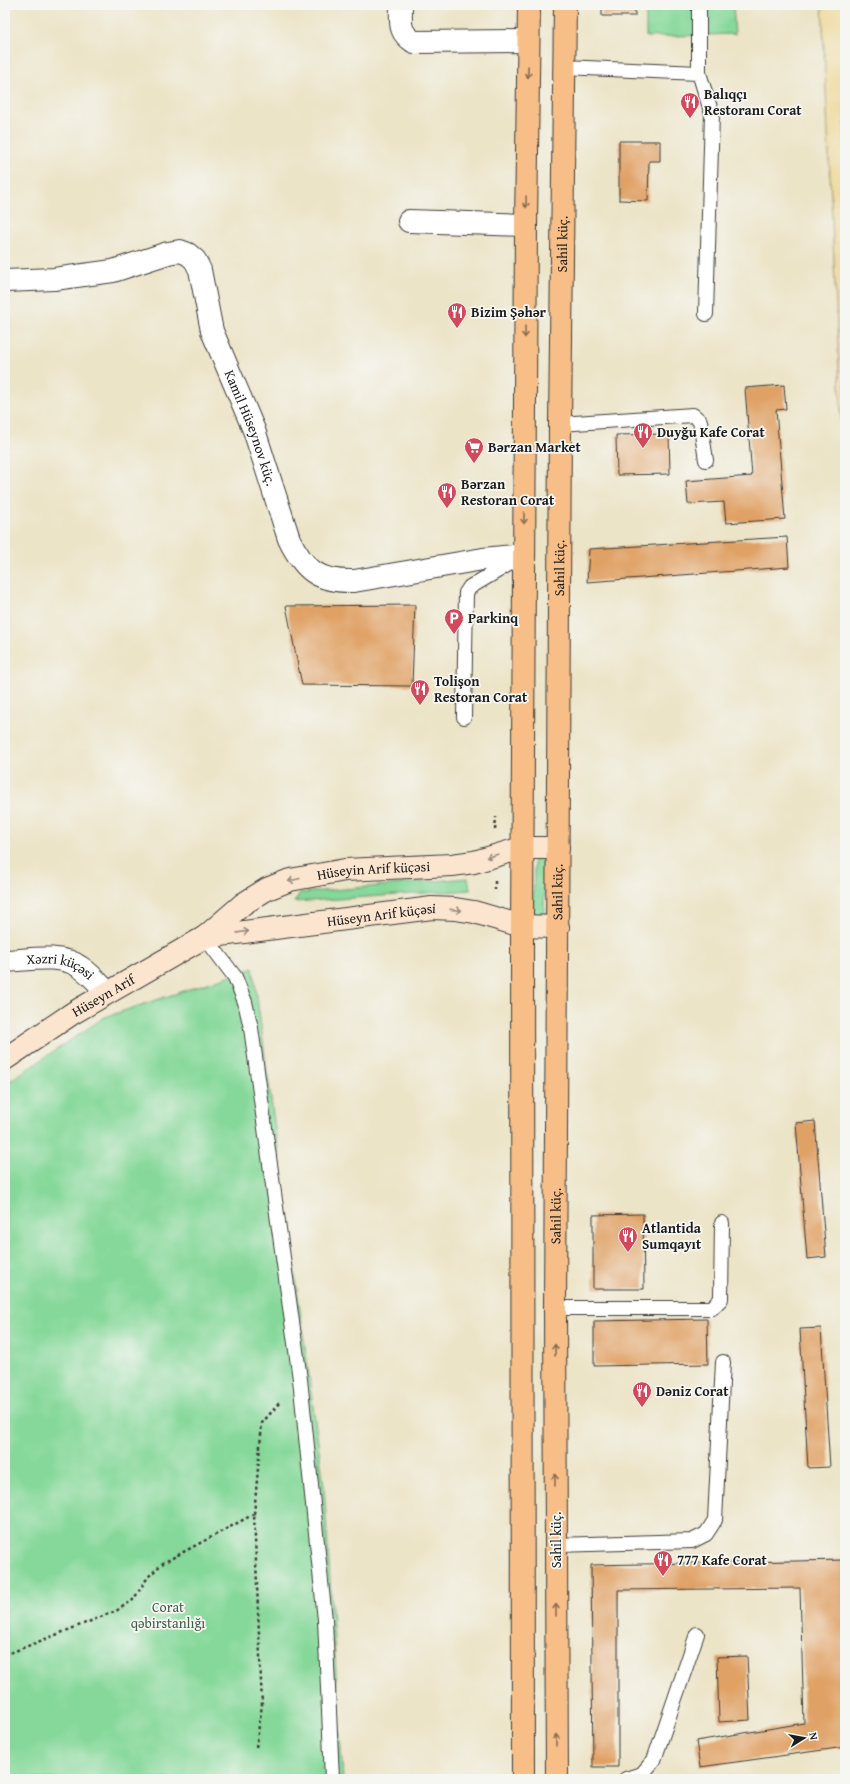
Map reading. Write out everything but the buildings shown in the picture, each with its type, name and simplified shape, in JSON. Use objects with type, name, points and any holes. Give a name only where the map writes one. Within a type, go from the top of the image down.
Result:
[{"type":"main road","points":[[523,1779],[522,848],[529,5]]},
{"type":"main road","name":"Sahil küç.","points":[[557,1779],[555,1308],[560,424],[565,5]]},
{"type":"street","points":[[401,5],[401,27],[406,36],[414,42],[528,41]]},
{"type":"street","points":[[410,221],[526,225]]},
{"type":"street","name":"Kamil Hüseynov küç.","points":[[5,281],[54,279],[113,271],[168,253],[180,251],[188,254],[195,260],[200,270],[212,331],[254,430],[289,539],[297,556],[318,576],[339,582],[354,581],[476,560],[524,555]]},
{"type":"street","name":"Hüseyin Arif küçəsi","points":[[205,937],[244,904],[267,889],[290,880],[345,870],[452,865],[474,862],[522,848],[558,848]]},
{"type":"street","name":"Hüseyn Arif küçəsi","points":[[205,937],[432,908],[474,912],[522,926],[558,926]]},
{"type":"street","name":"Hüseyn Arif","points":[[5,1059],[107,992],[205,937]]},
{"type":"street","name":"Xəzri küçəsi","points":[[5,960],[52,959],[70,961],[81,967],[107,992]]},
{"type":"lane","points":[[699,5],[699,73],[712,114],[706,314]]},
{"type":"lane","points":[[564,67],[699,73]]},
{"type":"lane","points":[[560,424],[693,415],[700,421],[706,460]]},
{"type":"lane","points":[[464,717],[466,593],[470,587],[524,555]]},
{"type":"lane","points":[[205,937],[235,977],[245,1002],[251,1028],[300,1379],[325,1620],[332,1779]]},
{"type":"lane","points":[[555,1308],[712,1308],[721,1299],[722,1223]]},
{"type":"lane","points":[[556,1545],[692,1541],[706,1534],[715,1520],[723,1362]]},
{"type":"lane","points":[[626,1779],[642,1774],[654,1760],[697,1634]]},
{"type":"path","points":[[256,1747],[262,1705],[254,1514],[262,1423],[300,1379]]},
{"type":"path","points":[[5,1655],[116,1611],[133,1600],[148,1577],[163,1563],[254,1514]]},
{"type":"green space","points":[[646,5],[733,5],[735,34],[646,37]]},
{"type":"green space","points":[[534,857],[545,857],[544,918],[533,918]]},
{"type":"green space","points":[[468,878],[470,890],[294,902],[300,893]]},
{"type":"green space","name":"Corat qəbirstanlığı","points":[[253,968],[324,1486],[343,1779],[5,1779],[5,1084],[105,1017]]},
{"type":"sand","points":[[822,5],[845,5],[845,498]]},
{"type":"place","name":"Balıqçı Restoranı Corat","points":[[690,119]]},
{"type":"place","name":"Bizim Şəhər","points":[[457,329]]},
{"type":"place","name":"Duyğu Kafe Corat","points":[[643,449]]},
{"type":"place","name":"Bərzan Market","points":[[474,464]]},
{"type":"place","name":"Bərzan Restoran Corat","points":[[447,509]]},
{"type":"place","name":"Parkinq","points":[[454,635]]},
{"type":"place","name":"Tolişon Restoran Corat","points":[[420,706]]},
{"type":"place","name":"Atlantida Sumqayıt","points":[[628,1253]]},
{"type":"place","name":"Dəniz Corat","points":[[642,1408]]},
{"type":"place","name":"777 Kafe Corat","points":[[663,1577]]}]
